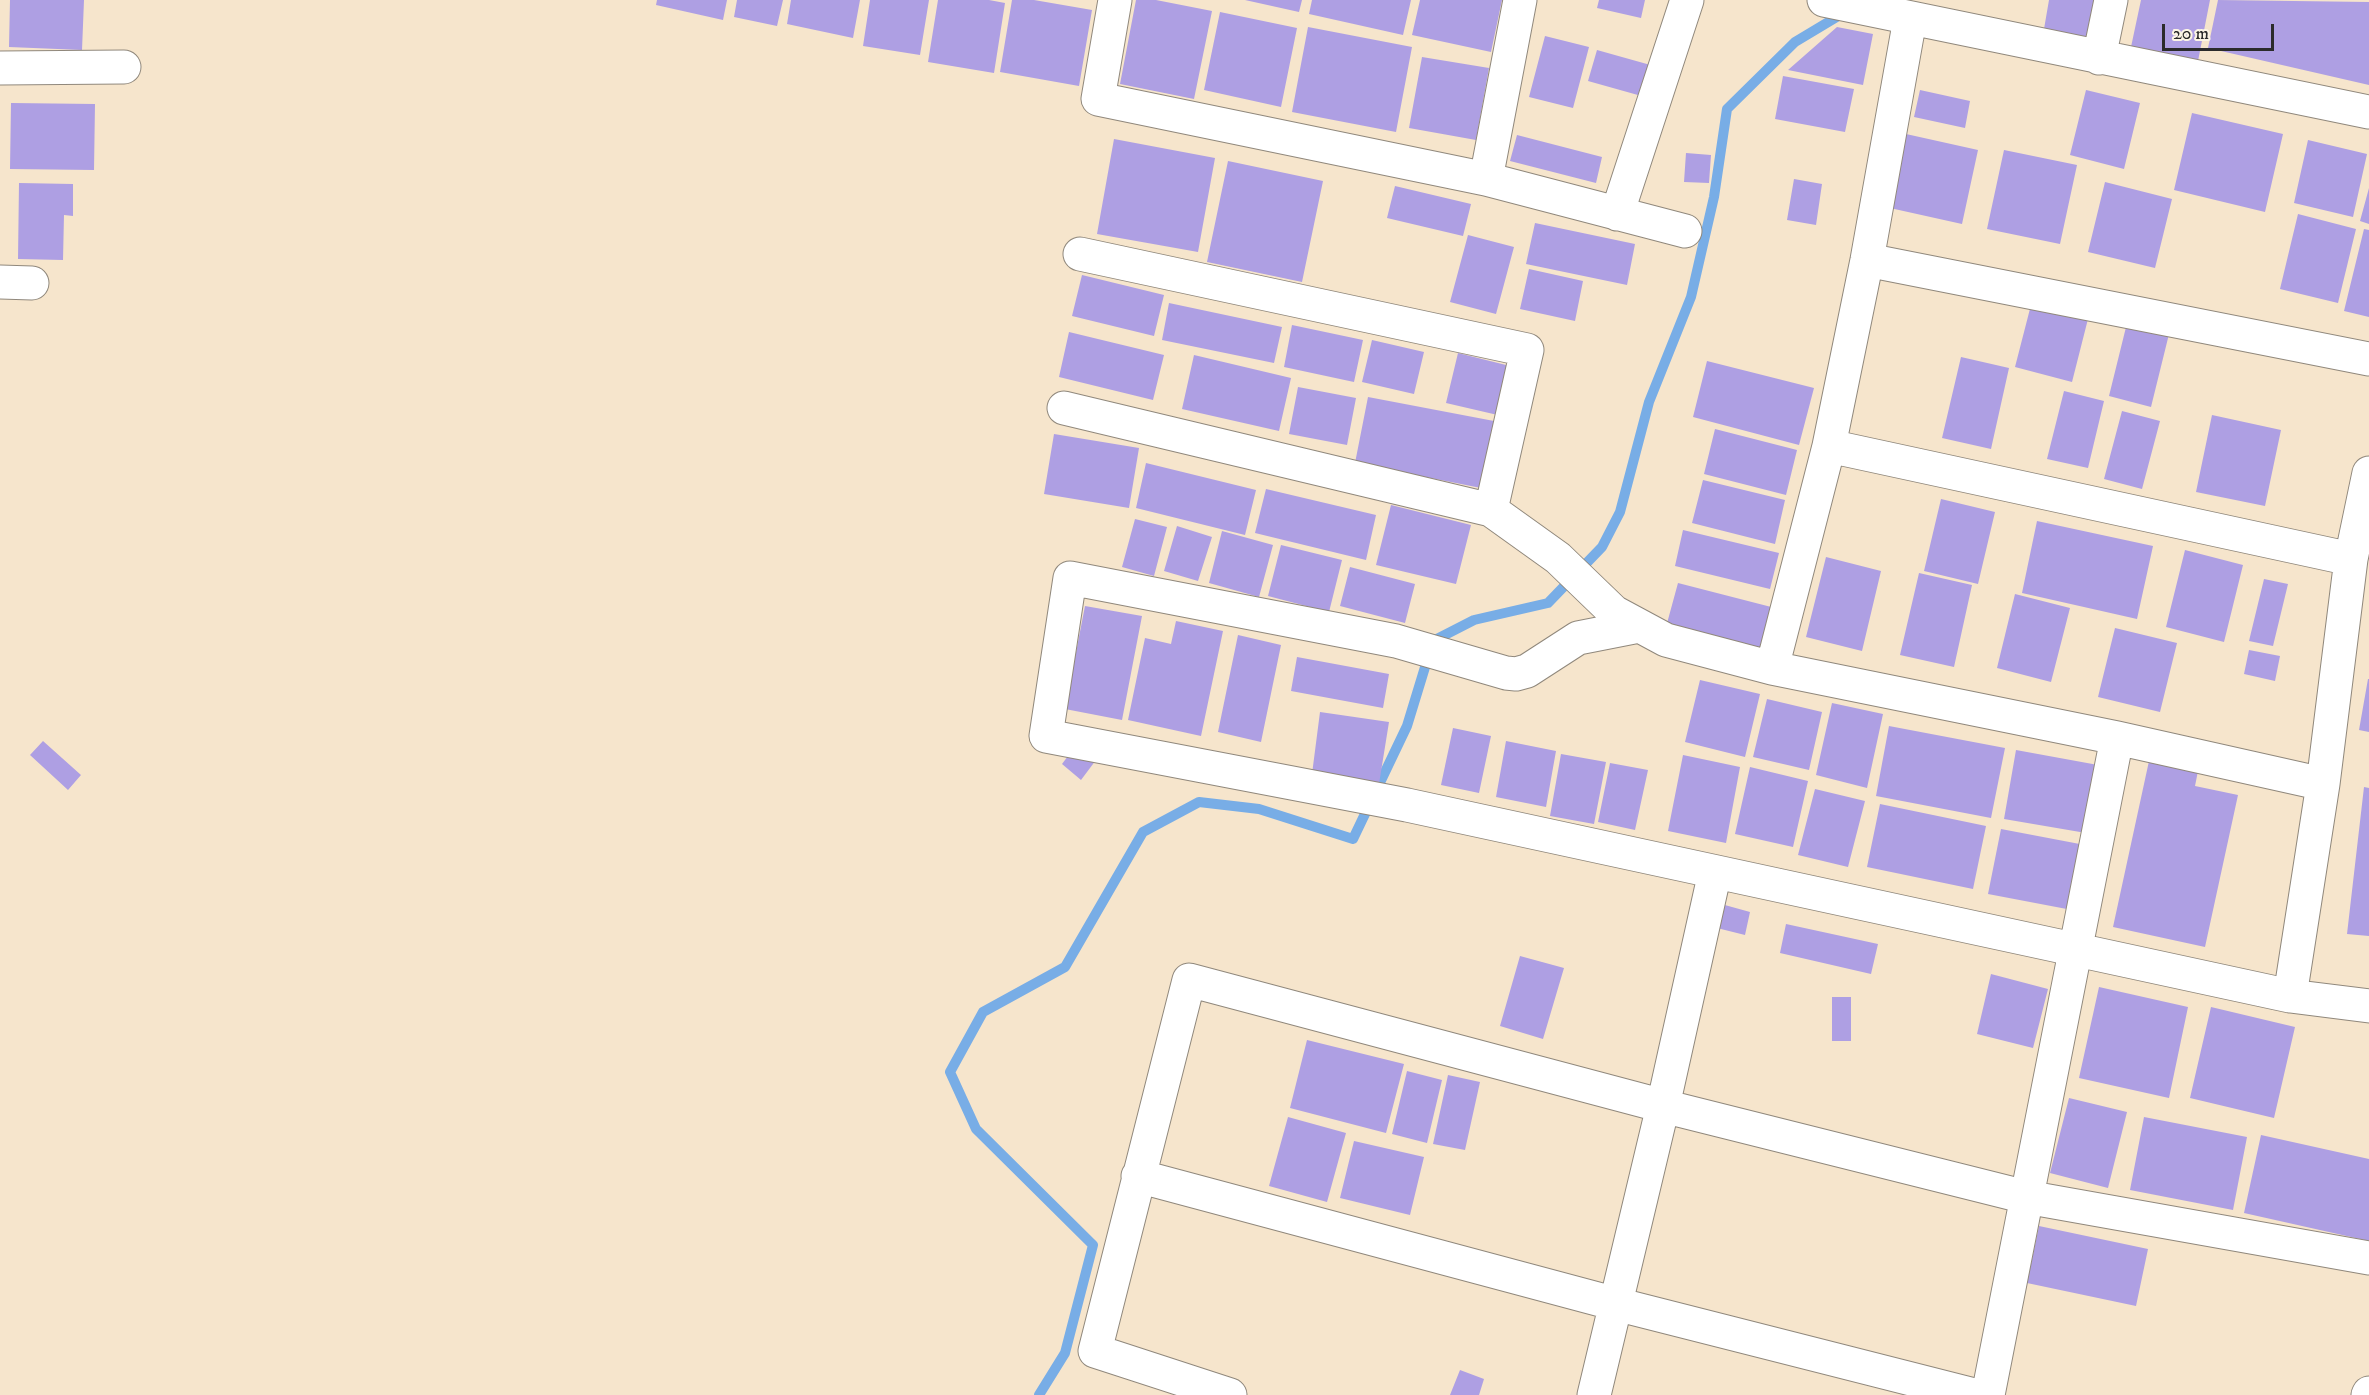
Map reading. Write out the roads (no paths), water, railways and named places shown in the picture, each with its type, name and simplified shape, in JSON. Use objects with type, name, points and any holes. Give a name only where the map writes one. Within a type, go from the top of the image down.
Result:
[{"type":"street","points":[[1114,0],[1098,99],[1486,179],[1685,231]]},
{"type":"street","points":[[1486,179],[1520,0]]},
{"type":"street","points":[[1617,214],[1686,0]]},
{"type":"street","points":[[1824,0],[2369,112]]},
{"type":"street","points":[[2099,58],[2111,0]]},
{"type":"street","points":[[1772,668],[1829,447],[1867,260],[1900,16]]},
{"type":"street","points":[[0,68],[124,68]]},
{"type":"street","points":[[1080,254],[1527,350],[1491,510]]},
{"type":"street","points":[[1867,260],[2369,359]]},
{"type":"street","points":[[1064,408],[1491,510],[1558,558],[1627,619],[1666,640],[1772,668],[2117,738],[2323,784]]},
{"type":"street","points":[[1829,447],[2351,559]]},
{"type":"street","points":[[2290,996],[2323,784],[2351,559],[2369,473]]},
{"type":"street","points":[[1627,619],[1578,638],[1527,671],[1516,674],[1396,640],[1070,578],[1046,736],[1407,805],[2290,996],[2369,1006]]},
{"type":"street","points":[[1988,1395],[2117,738]]},
{"type":"street","points":[[1594,1395],[1663,1106],[1715,872]]},
{"type":"street","points":[[1230,1395],[1095,1351],[1189,981],[1663,1106],[2026,1197],[2369,1258]]},
{"type":"street","points":[[1138,1176],[1616,1304],[1974,1395]]},
{"type":"waterway","points":[[1039,1395],[1065,1353],[1093,1245],[976,1129],[950,1072],[983,1012],[1065,967],[1143,832],[1199,802],[1259,809],[1353,839],[1407,726],[1433,641],[1474,620],[1548,603],[1602,547],[1620,512],[1649,402],[1691,297],[1714,197],[1727,109],[1795,42],[1845,12]]}]
